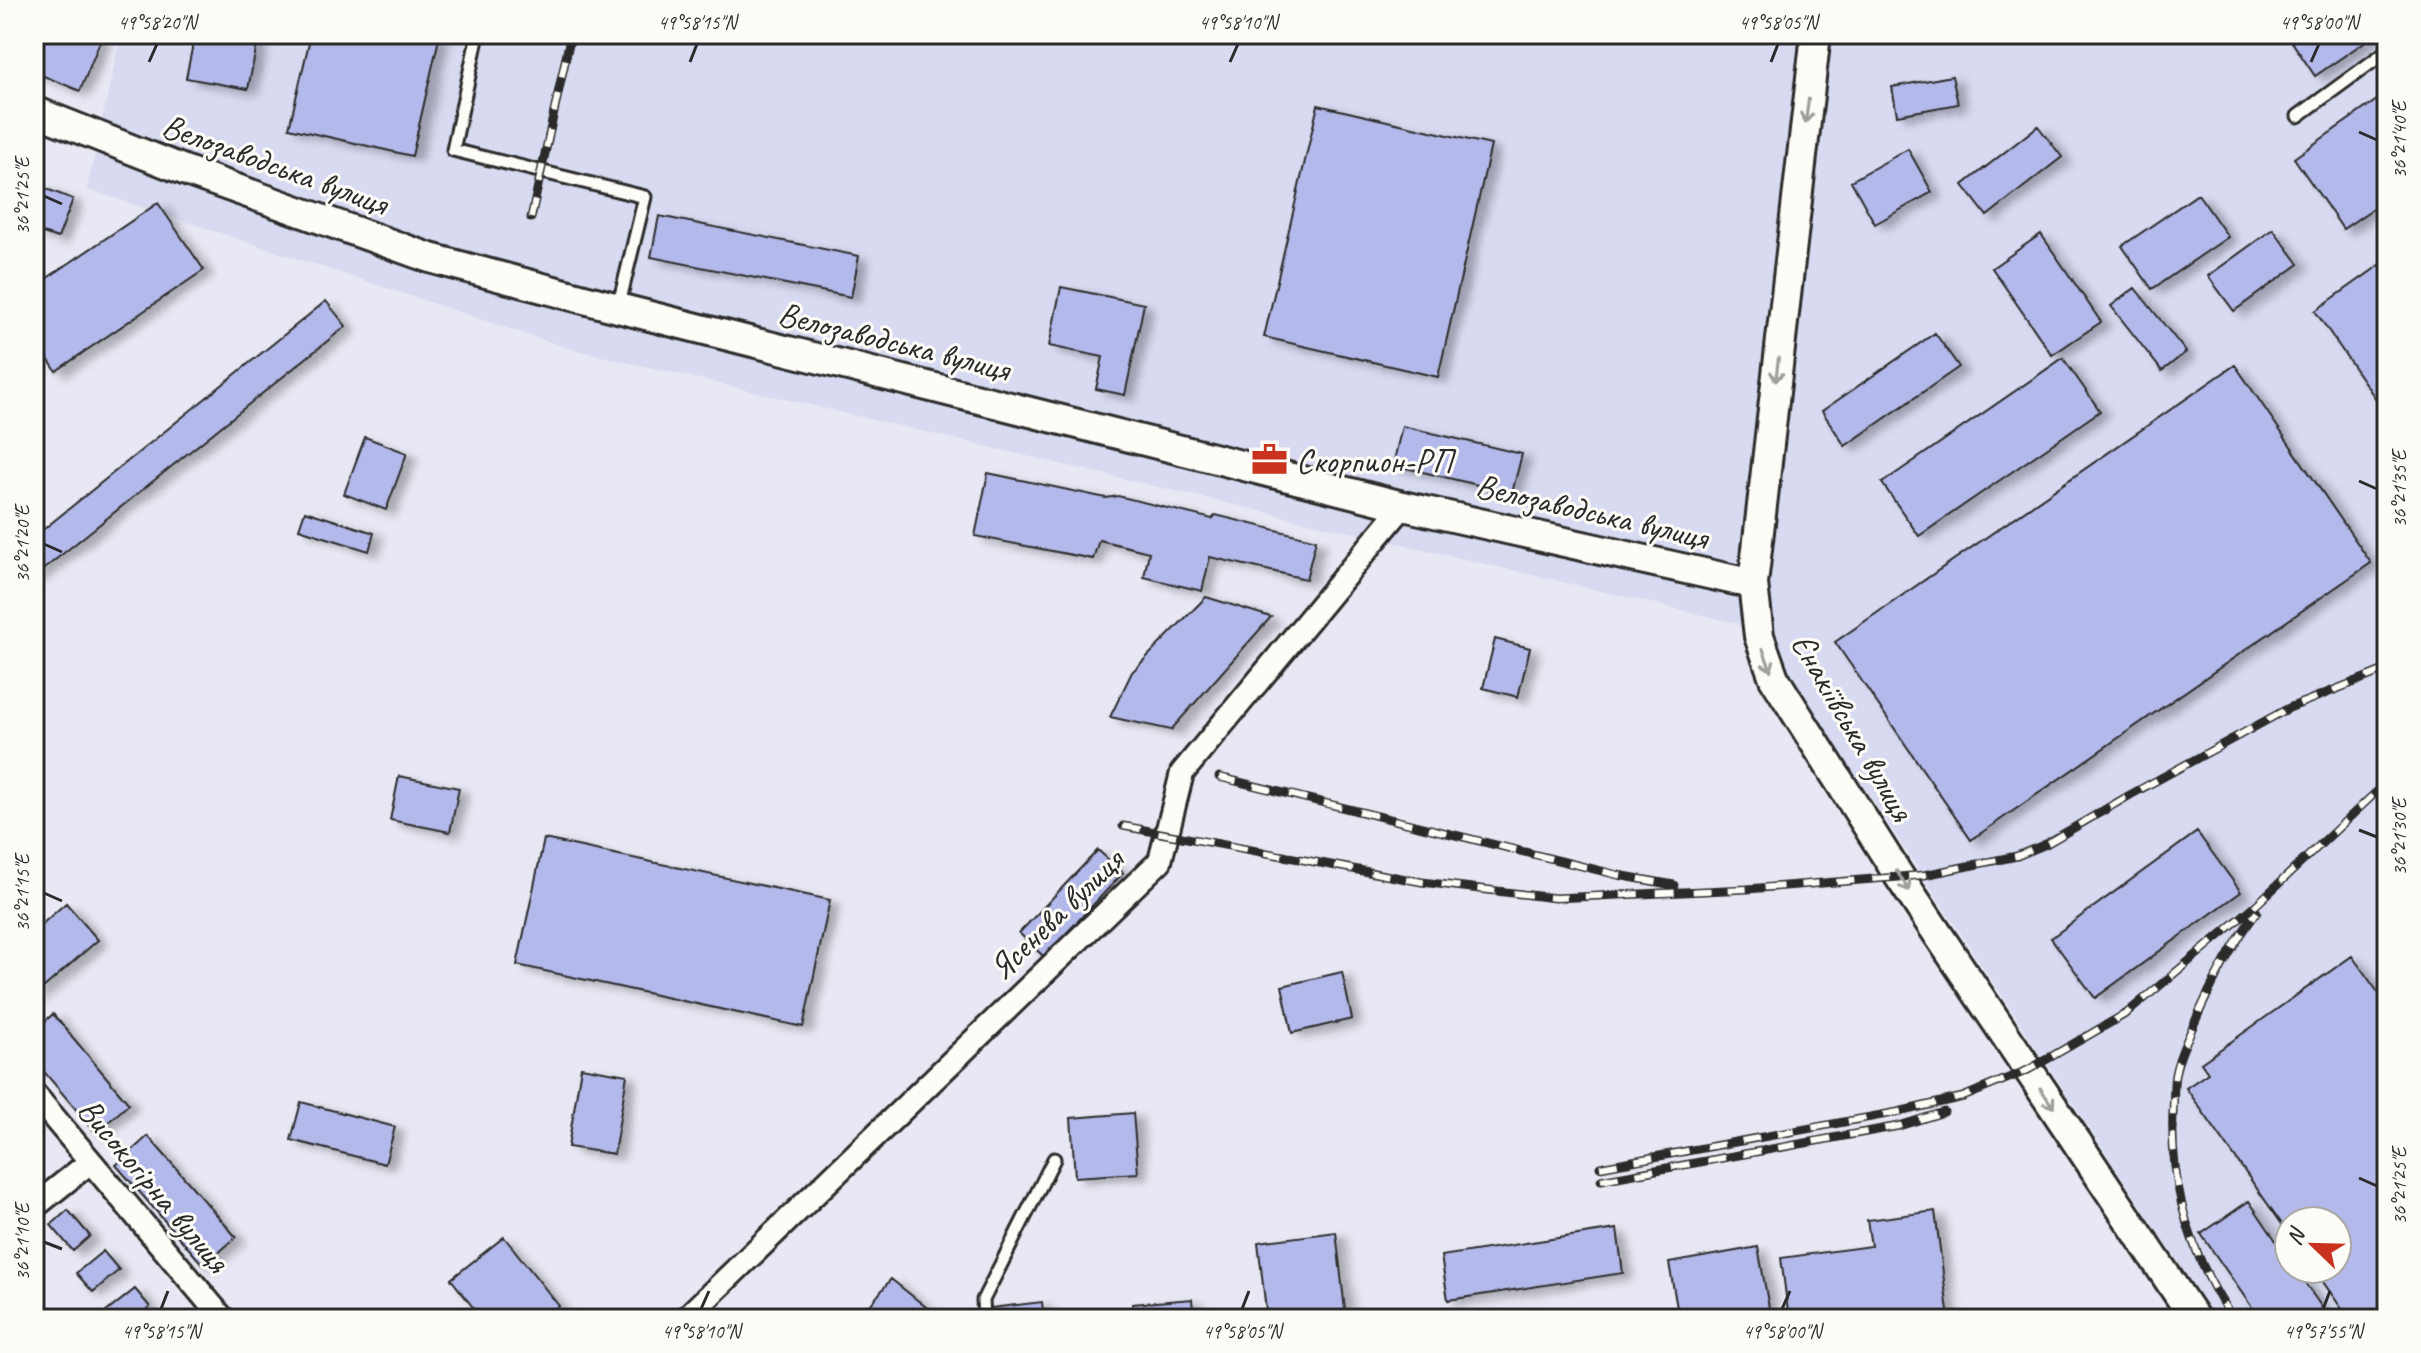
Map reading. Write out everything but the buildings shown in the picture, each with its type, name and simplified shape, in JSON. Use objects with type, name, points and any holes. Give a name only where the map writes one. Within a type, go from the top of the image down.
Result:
[{"type":"street","name":"Єнакіївська вулиця","points":[[1816,34],[1753,584],[1759,636],[1774,678],[1899,876],[2195,1319]]},
{"type":"street","name":"Велозаводська вулиця","points":[[34,111],[189,172],[430,258],[1403,506],[1753,584]]},
{"type":"street","name":"Ясенева вулиця","points":[[685,1319],[1160,861],[1182,773],[1403,506]]},
{"type":"street","name":"Високогірна вулиця","points":[[34,1094],[223,1319]]},
{"type":"street","points":[[34,1207],[90,1162]]},
{"type":"lane","points":[[478,34],[453,150],[645,197],[618,308]]},
{"type":"lane","points":[[2298,116],[2387,51]]},
{"type":"lane","points":[[984,1319],[983,1300],[1054,1159]]},
{"type":"shaded area","points":[[121,34],[2387,34],[2387,1319],[2216,1319],[1807,701],[1737,623],[568,348],[87,189]]},
{"type":"railway","points":[[531,218],[571,34]]},
{"type":"railway","points":[[1123,826],[1422,882],[1555,898],[1747,889],[1924,875],[2017,856],[2046,844],[2289,708],[2387,669]]},
{"type":"railway","points":[[1219,777],[1618,875],[1674,885]]},
{"type":"railway","points":[[1600,1167],[1898,1112],[1963,1097],[2028,1070],[2127,1013],[2256,905],[2387,782]]},
{"type":"railway","points":[[2233,1319],[2205,1271],[2186,1220],[2175,1167],[2174,1084],[2180,1055],[2207,995],[2230,952],[2257,912]]},
{"type":"railway","points":[[1601,1180],[1899,1126],[1944,1112]]},
{"type":"place","name":"Скорпион-РП","points":[[1270,460]]}]
